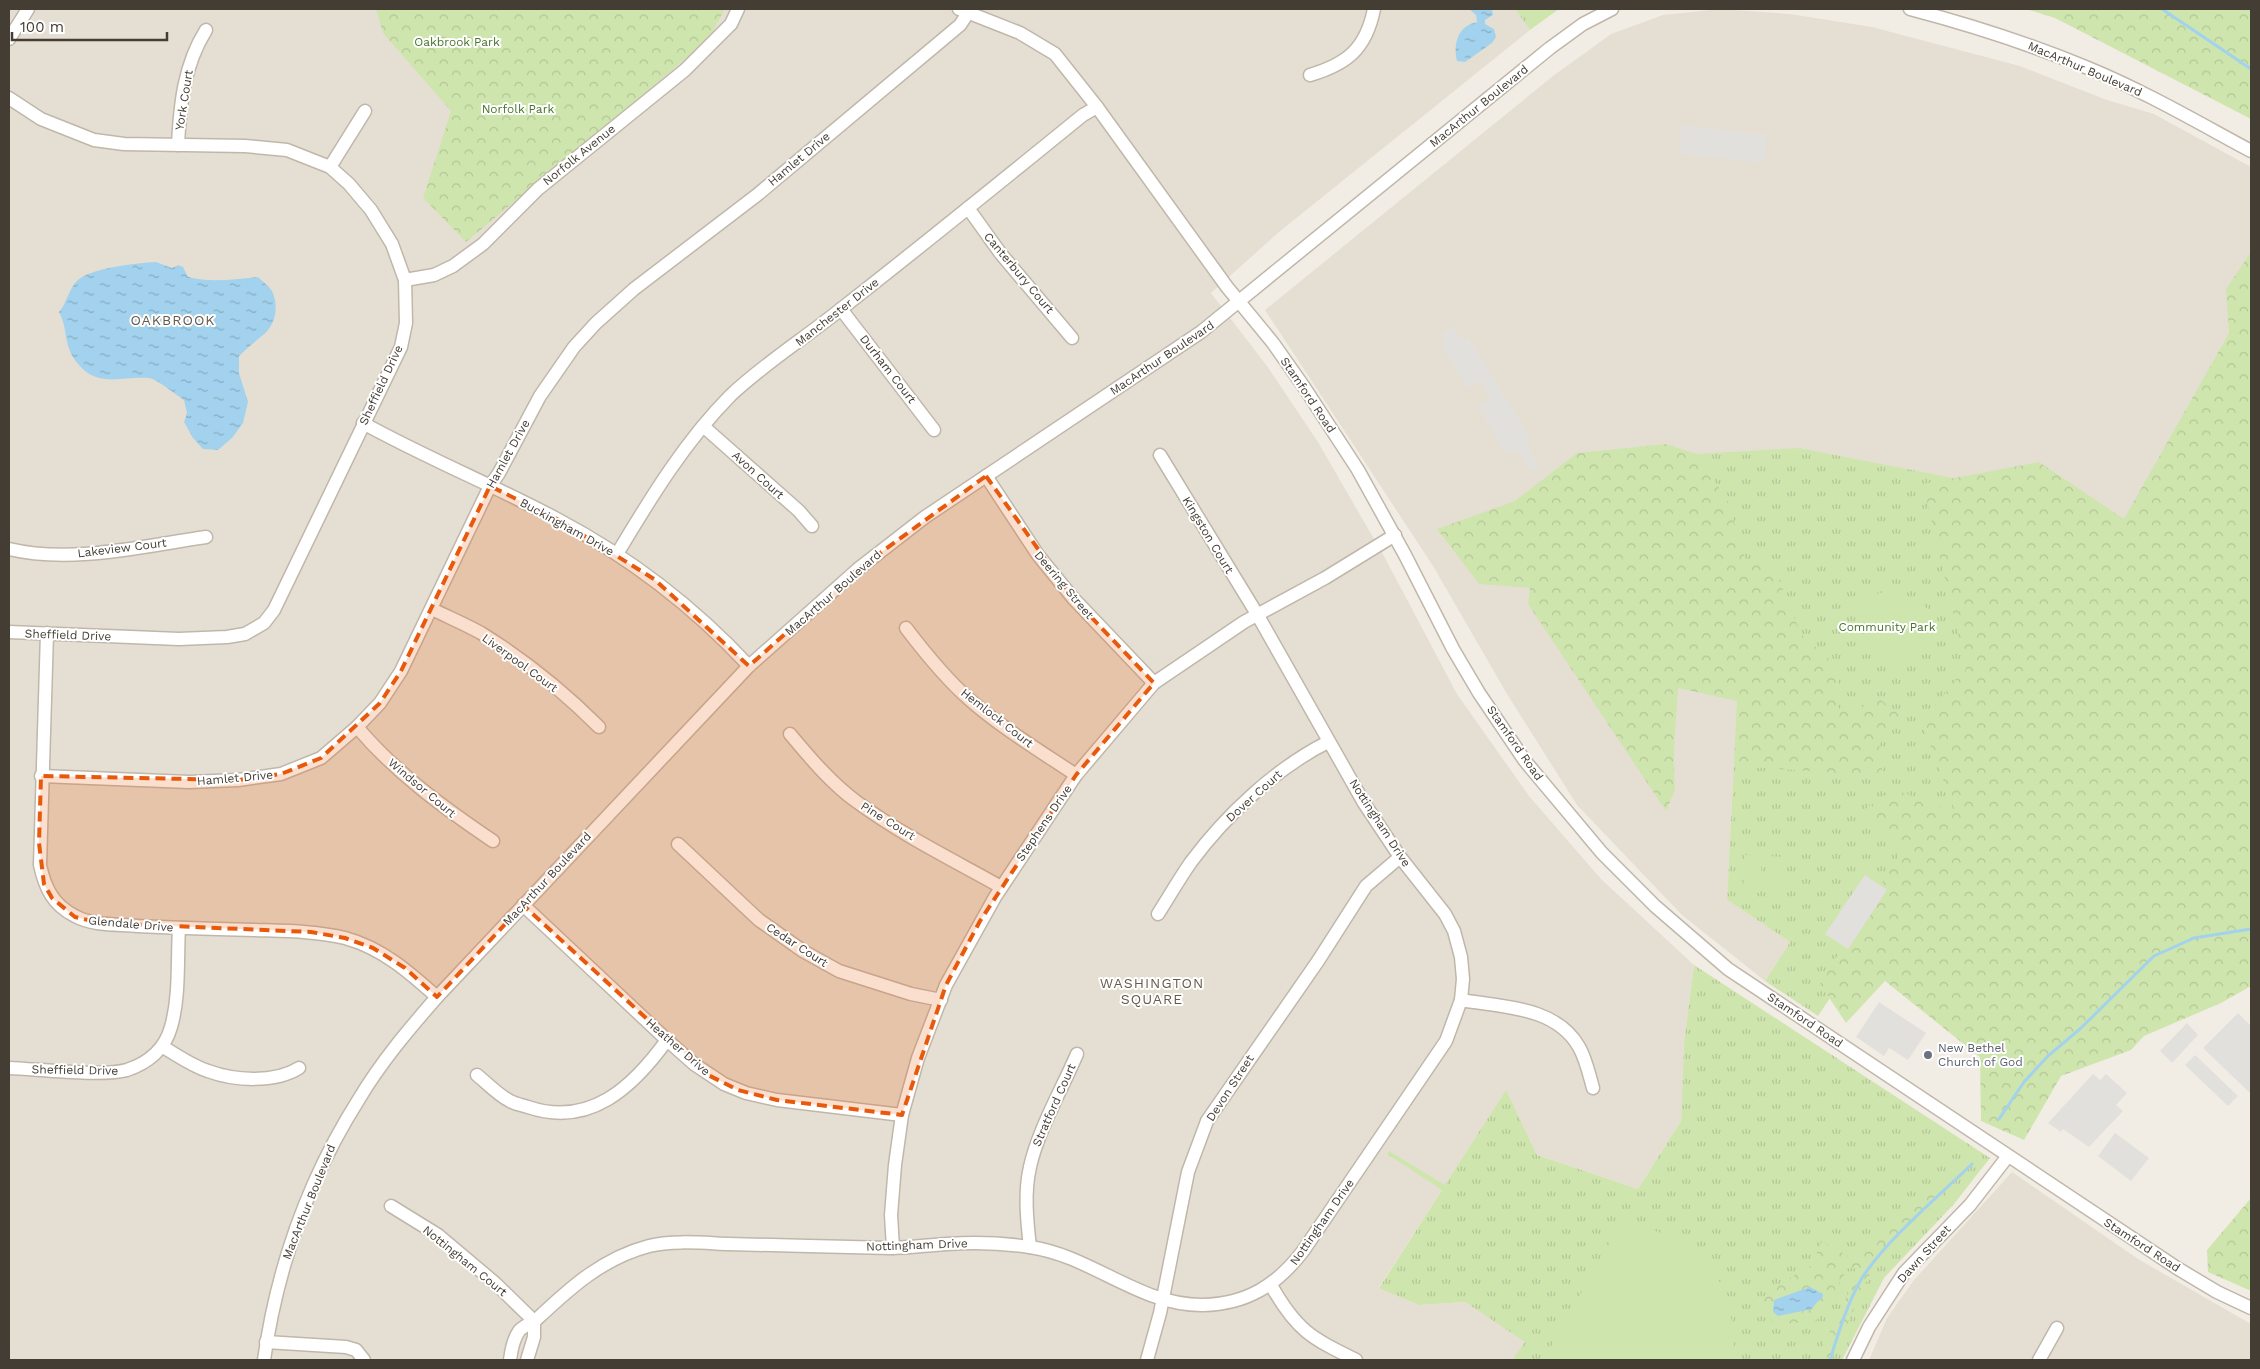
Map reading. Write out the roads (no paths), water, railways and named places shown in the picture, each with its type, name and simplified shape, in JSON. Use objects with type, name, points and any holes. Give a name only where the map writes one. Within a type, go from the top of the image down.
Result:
[{"type":"street","points":[[9,39],[28,9]]},
{"type":"street","name":"Norfolk Avenue","points":[[405,280],[434,275],[453,266],[483,244],[538,188],[685,70],[731,24],[738,9]]},
{"type":"street","points":[[1310,75],[1330,69],[1347,59],[1366,36],[1374,9]]},
{"type":"street","name":"MacArthur Boulevard","points":[[264,1360],[266,1342],[283,1266],[298,1223],[330,1150],[358,1099],[378,1069],[399,1041],[437,997],[749,666],[858,569],[925,517],[1170,354],[1240,303],[1550,48],[1583,24],[1612,9]]},
{"type":"street","name":"MacArthur Boulevard","points":[[1910,9],[2024,43],[2089,68],[2135,89],[2251,151]]},
{"type":"street","name":"Stamford Road","points":[[964,11],[1020,33],[1055,54],[1097,107],[1240,303],[1273,343],[1304,387],[1358,470],[1453,649],[1479,693],[1526,761],[1602,853],[1655,906],[1728,969],[2177,1268],[2216,1292],[2251,1308]]},
{"type":"street","name":"Hamlet Drive","points":[[41,776],[190,782],[238,780],[281,774],[321,758],[357,727],[380,703],[401,671],[490,486],[499,473],[540,396],[574,348],[596,323],[634,289],[764,189],[960,25],[964,11]]},
{"type":"street","name":"York Court","points":[[178,145],[185,76],[195,47],[206,30]]},
{"type":"street","name":"Sheffield Drive","points":[[9,98],[41,119],[94,140],[124,144],[245,146],[288,150],[330,167],[349,184],[372,210],[392,244],[405,280],[406,323],[401,346],[274,610],[264,623],[245,634],[227,638],[179,639],[9,632]]},
{"type":"street","name":"Manchester Drive","points":[[616,554],[677,460],[703,426],[744,384],[1083,116],[1097,107]]},
{"type":"street","points":[[330,167],[365,111]]},
{"type":"street","name":"Canterbury Court","points":[[968,208],[1001,254],[1072,338]]},
{"type":"street","name":"Durham Court","points":[[841,309],[934,430]]},
{"type":"street","name":"Buckingham Drive","points":[[363,423],[557,519],[616,554],[654,579],[687,606],[749,666]]},
{"type":"street","name":"Avon Court","points":[[703,426],[799,511],[812,526]]},
{"type":"street","name":"Kingston Court","points":[[1160,455],[1257,614]]},
{"type":"street","name":"Deering Street","points":[[986,476],[1038,555],[1073,598],[1154,683]]},
{"type":"street","name":"Stephens Drive","points":[[893,1248],[891,1215],[895,1165],[902,1115],[918,1058],[946,986],[963,953],[1001,887],[1076,775],[1154,683],[1257,614],[1325,578],[1394,536]]},
{"type":"street","name":"Lakeview Court","points":[[9,549],[75,555],[206,538]]},
{"type":"street","name":"Liverpool Court","points":[[432,609],[480,633],[533,669],[599,727]]},
{"type":"street","name":"Nottingham Drive","points":[[510,1360],[520,1330],[534,1321],[564,1293],[591,1272],[620,1255],[652,1245],[694,1243],[893,1248],[950,1243],[1030,1247],[1054,1252],[1093,1267],[1162,1300],[1200,1305],[1216,1305],[1255,1294],[1271,1285],[1290,1267],[1303,1251],[1435,1059],[1453,1026],[1461,1000],[1462,968],[1454,931],[1438,903],[1400,857],[1364,803],[1257,614]]},
{"type":"street","name":"Hemlock Court","points":[[906,628],[934,664],[969,699],[1010,730],[1076,775]]},
{"type":"street","name":"Glendale Drive","points":[[47,633],[41,776],[40,865],[44,884],[52,898],[68,912],[87,921],[179,928],[311,932],[345,938],[373,948],[405,968],[437,997]]},
{"type":"street","name":"Windsor Court","points":[[357,727],[399,771],[445,809],[493,841]]},
{"type":"street","name":"Pine Court","points":[[790,734],[814,763],[856,801],[943,855],[1001,887]]},
{"type":"street","name":"Dover Court","points":[[1158,914],[1191,862],[1230,815],[1287,767],[1328,742]]},
{"type":"street","name":"Cedar Court","points":[[678,844],[759,920],[803,951],[839,971],[881,985],[941,1000]]},
{"type":"street","name":"Devon Street","points":[[1147,1360],[1162,1300],[1188,1172],[1207,1121],[1318,961],[1366,886],[1400,857]]},
{"type":"street","name":"Heather Drive","points":[[523,905],[667,1040],[708,1074],[746,1093],[776,1100],[902,1115]]},
{"type":"street","points":[[179,928],[176,996],[171,1027],[163,1047],[207,1071],[234,1077],[260,1078],[288,1075],[299,1068]]},
{"type":"street","points":[[1461,1000],[1518,1008],[1542,1016],[1567,1031],[1579,1047],[1593,1088]]},
{"type":"street","points":[[477,1075],[510,1101],[543,1112],[571,1114],[596,1106],[619,1092],[649,1063],[667,1040]]},
{"type":"street","name":"Sheffield Drive","points":[[9,1068],[100,1072],[126,1070],[154,1055],[163,1047]]},
{"type":"street","name":"Stratford Court","points":[[1030,1247],[1026,1213],[1029,1168],[1039,1136],[1077,1054]]},
{"type":"street","name":"Dawn Street","points":[[1853,1360],[1869,1327],[1904,1273],[1970,1204],[2008,1156]]},
{"type":"street","name":"Nottingham Court","points":[[392,1206],[438,1235],[495,1284],[534,1321]]},
{"type":"street","points":[[1271,1285],[1296,1324],[1316,1339],[1356,1360]]},
{"type":"street","points":[[527,1360],[534,1337],[534,1321]]},
{"type":"street","points":[[2039,1360],[2057,1328]]},
{"type":"street","points":[[266,1342],[346,1347],[356,1350],[364,1360]]},
{"type":"water","points":[[1469,9],[1492,9],[1493,15],[1485,20],[1485,24],[1494,29],[1496,37],[1492,43],[1465,62],[1457,61],[1456,48],[1458,36],[1465,27],[1477,22],[1476,15]]},
{"type":"water","points":[[156,262],[172,268],[178,265],[183,267],[188,277],[197,279],[223,280],[258,277],[271,289],[274,297],[276,309],[271,326],[239,356],[239,373],[248,402],[243,423],[232,438],[218,450],[203,449],[193,438],[184,422],[187,413],[184,400],[166,387],[148,378],[103,379],[94,376],[86,372],[79,365],[68,345],[59,312],[77,281],[83,276],[103,270],[126,265]]},
{"type":"water","points":[[1810,1287],[1823,1294],[1822,1299],[1812,1309],[1778,1316],[1773,1312],[1774,1300]]},
{"type":"waterway","points":[[2162,9],[2251,69]]},
{"type":"waterway","points":[[1999,1119],[2024,1082],[2048,1056],[2081,1028],[2154,956],[2194,938],[2251,929]]},
{"type":"waterway","points":[[1830,1360],[1852,1297],[1862,1278],[1899,1233],[1972,1164]]},
{"type":"place","name":"New Bethel Church of God","points":[[1928,1055]]},
{"type":"district","name":"OAKBROOK","points":[[173,320]]},
{"type":"district","name":"WASHINGTON SQUARE","points":[[1152,992]]},
{"type":"park label","name":"Oakbrook Park","points":[[457,42]]},
{"type":"park label","name":"Norfolk Park","points":[[518,109]]},
{"type":"park label","name":"Community Park","points":[[1887,627]]}]
